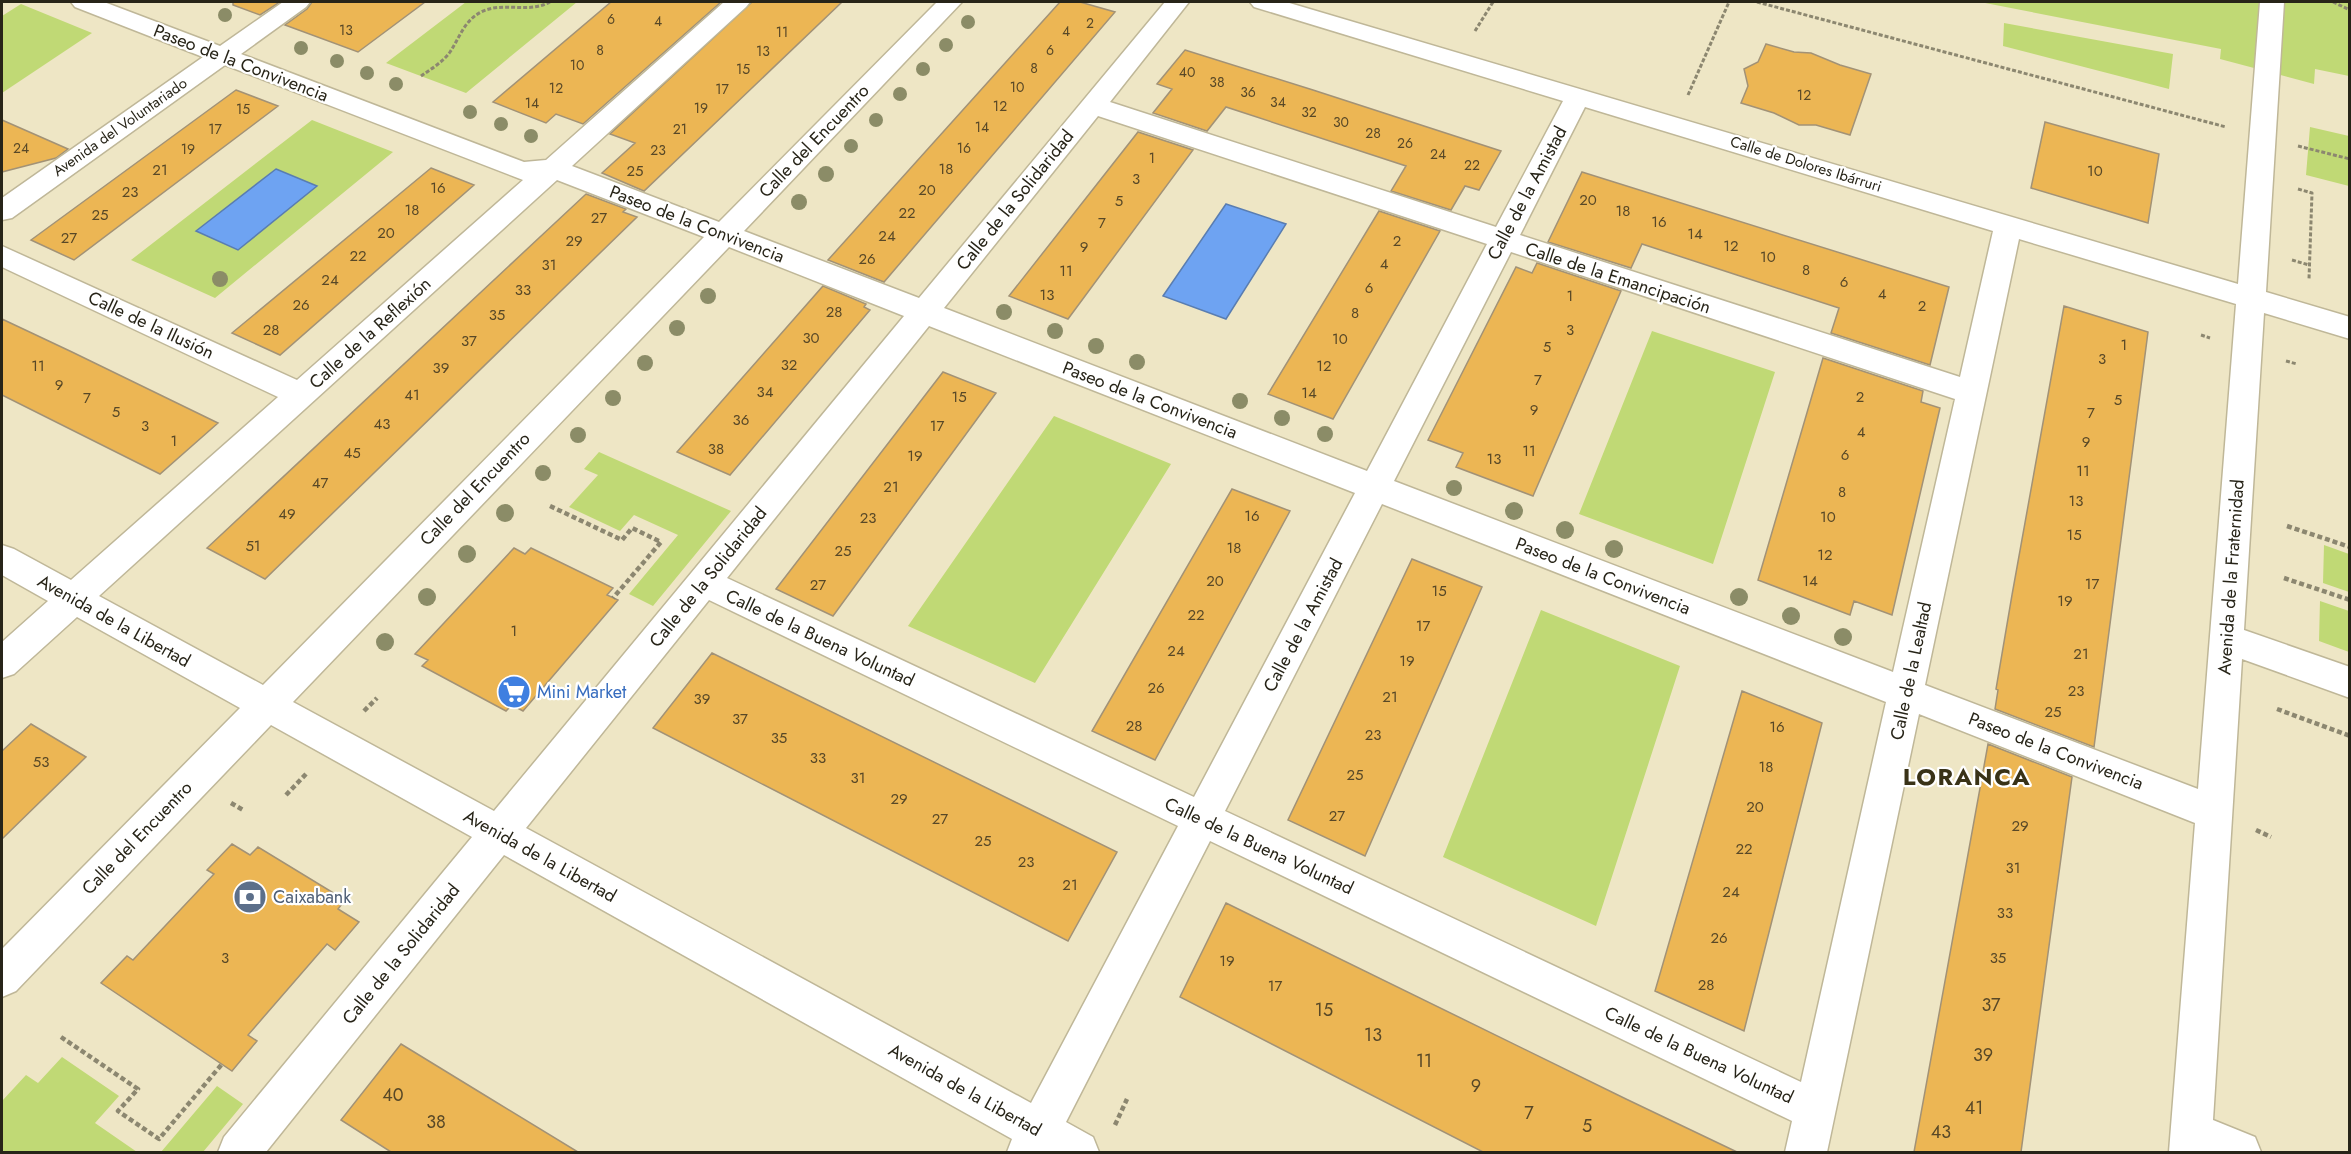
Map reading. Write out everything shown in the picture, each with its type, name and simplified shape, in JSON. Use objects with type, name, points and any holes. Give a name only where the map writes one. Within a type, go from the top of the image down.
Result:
[{"type":"street","name":"Paseo de la Convivencia","points":[[83,2],[522,171],[553,168],[2214,813]]},
{"type":"street","name":"Avenida del Voluntariado","points":[[2,212],[298,2]]},
{"type":"street","name":"Calle de la Reflexión","points":[[2,663],[738,2]]},
{"type":"street","name":"Calle del Encuentro","points":[[2,977],[950,2]]},
{"type":"street","name":"Calle de la Solidaridad","points":[[239,1152],[1177,2]]},
{"type":"street","name":"Calle de Dolores Ibárruri","points":[[1262,2],[2349,328]]},
{"type":"street","name":"Avenida de la Fraternidad","points":[[2191,1142],[2272,2]]},
{"type":"street","name":"Calle de la Amistad","points":[[1034,1142],[1578,97]]},
{"type":"street","name":"Calle de la Emancipación","points":[[1093,105],[1972,393]]},
{"type":"street","name":"Calle de la Lealtad","points":[[1806,1152],[2008,224]]},
{"type":"street","name":"Calle de la Ilusión","points":[[2,256],[301,395]]},
{"type":"street","name":"Avenida de la Libertad","points":[[2,559],[500,834],[1034,1142],[1078,1152]]},
{"type":"street","name":"Calle de la Buena Voluntad","points":[[704,582],[1815,1110]]},
{"type":"street","points":[[2227,639],[2349,683]]},
{"type":"street","points":[[2191,1142],[2240,1152]]},
{"type":"path","points":[[421,76],[449,53],[462,27],[480,12],[494,7],[544,6],[550,2]]},
{"type":"path","points":[[1470,40],[1493,2]]},
{"type":"path","points":[[1757,2],[2228,128]]},
{"type":"path","points":[[2333,2],[2349,10]]},
{"type":"path","points":[[2289,143],[2349,159]]},
{"type":"path","points":[[2259,179],[2312,194],[2309,283]]},
{"type":"path","points":[[550,506],[622,540],[632,528],[661,542],[613,598]]},
{"type":"path","points":[[2287,526],[2349,547]]},
{"type":"path","points":[[2284,578],[2349,600]]},
{"type":"path","points":[[2277,709],[2349,736]]},
{"type":"path","points":[[61,1037],[138,1089],[118,1111],[159,1139],[222,1064]]},
{"type":"green space","points":[[466,2],[577,2],[466,93],[386,63]]},
{"type":"green space","points":[[1980,2],[2349,2],[2349,76],[2315,69],[2314,84],[2220,59],[2221,49]]},
{"type":"green space","points":[[21,4],[92,33],[2,93],[2,16]]},
{"type":"green space","points":[[2004,23],[2173,54],[2169,89],[2003,46]]},
{"type":"green space","points":[[312,120],[393,152],[215,298],[131,260]]},
{"type":"green space","points":[[2310,127],[2349,136],[2349,186],[2306,175]]},
{"type":"green space","points":[[1652,331],[1775,372],[1713,564],[1579,514]]},
{"type":"green space","points":[[1054,416],[1171,464],[1035,683],[908,626]]},
{"type":"green space","points":[[599,452],[731,511],[653,606],[629,594],[678,535],[634,515],[620,531],[569,507],[598,475],[584,469]]},
{"type":"green space","points":[[2324,545],[2349,554],[2349,592],[2323,583]]},
{"type":"green space","points":[[2320,601],[2349,611],[2349,652],[2319,641]]},
{"type":"green space","points":[[1541,610],[1680,666],[1596,926],[1443,857]]},
{"type":"green space","points":[[62,1057],[119,1096],[95,1123],[137,1152],[2,1152],[2,1101],[26,1075],[38,1083]]},
{"type":"green space","points":[[217,1086],[243,1104],[203,1152],[161,1152]]},
{"type":"water","points":[[276,169],[317,186],[238,250],[196,231]]},
{"type":"water","points":[[1226,204],[1286,224],[1226,319],[1163,296]]},
{"type":"building","points":[[233,2],[280,2],[260,15],[233,5]]},
{"type":"building","points":[[312,2],[425,2],[358,52],[285,25],[307,9]]},
{"type":"building","points":[[611,2],[721,2],[583,124],[556,114],[546,123],[493,102]]},
{"type":"building","points":[[752,2],[842,2],[644,191],[602,173],[635,143],[610,134]]},
{"type":"building","points":[[1060,2],[1080,2],[1115,12],[884,282],[828,260]]},
{"type":"building","points":[[1766,44],[1794,52],[1811,53],[1871,74],[1850,135],[1816,125],[1799,125],[1774,113],[1741,103],[1748,86],[1744,69],[1758,62]]},
{"type":"building","points":[[1185,50],[1501,151],[1479,190],[1465,186],[1451,210],[1391,191],[1406,166],[1226,107],[1207,131],[1153,113],[1172,89],[1157,84]]},
{"type":"building","points":[[236,90],[278,106],[74,260],[31,240]]},
{"type":"building","points":[[2,120],[68,149],[56,158],[2,172]]},
{"type":"building","points":[[2045,122],[2159,154],[2148,223],[2031,188]]},
{"type":"building","points":[[1138,132],[1193,150],[1068,319],[1009,296]]},
{"type":"building","points":[[431,168],[474,185],[280,355],[232,333]]},
{"type":"building","points":[[1582,172],[1949,287],[1930,365],[1831,333],[1839,308],[1642,244],[1631,268],[1548,242]]},
{"type":"building","points":[[586,194],[626,209],[623,212],[637,217],[265,579],[207,548]]},
{"type":"building","points":[[1379,211],[1440,231],[1333,419],[1268,394]]},
{"type":"building","points":[[1537,263],[1621,291],[1533,496],[1456,467],[1463,453],[1428,440],[1516,267],[1532,273]]},
{"type":"building","points":[[823,286],[866,304],[864,307],[870,310],[730,475],[677,452]]},
{"type":"building","points":[[2064,306],[2148,332],[2094,747],[1995,709],[1998,690],[1996,689],[2012,595]]},
{"type":"building","points":[[2,319],[218,423],[160,474],[2,395]]},
{"type":"building","points":[[1823,358],[1923,391],[1921,402],[1940,408],[1892,615],[1854,601],[1850,615],[1758,580]]},
{"type":"building","points":[[943,372],[996,393],[833,616],[776,589]]},
{"type":"building","points":[[1232,489],[1290,511],[1155,760],[1092,731]]},
{"type":"building","points":[[514,548],[525,554],[531,548],[613,588],[607,595],[618,600],[523,711],[512,705],[506,711],[422,666],[428,660],[415,654]]},
{"type":"building","points":[[1412,559],[1482,587],[1365,856],[1288,820]]},
{"type":"building","points":[[712,653],[1117,852],[1068,941],[653,728]]},
{"type":"building","points":[[1742,691],[1822,723],[1744,1031],[1655,991]]},
{"type":"building","points":[[31,724],[86,757],[2,839],[2,751]]},
{"type":"building","points":[[1988,744],[2072,777],[2021,1152],[1914,1152]]},
{"type":"building","points":[[232,844],[250,855],[258,847],[345,900],[338,909],[359,922],[335,950],[327,944],[248,1035],[257,1041],[232,1071],[101,983],[127,956],[133,960],[214,874],[207,870]]},
{"type":"building","points":[[1226,903],[1737,1152],[1483,1152],[1180,997]]},
{"type":"building","points":[[401,1044],[578,1152],[391,1152],[341,1120]]},
{"type":"place","name":"Mini Market","points":[[514,692]]},
{"type":"place","name":"Caixabank","points":[[250,897]]},
{"type":"district","name":"LORANCA","points":[[1967,776]]}]
